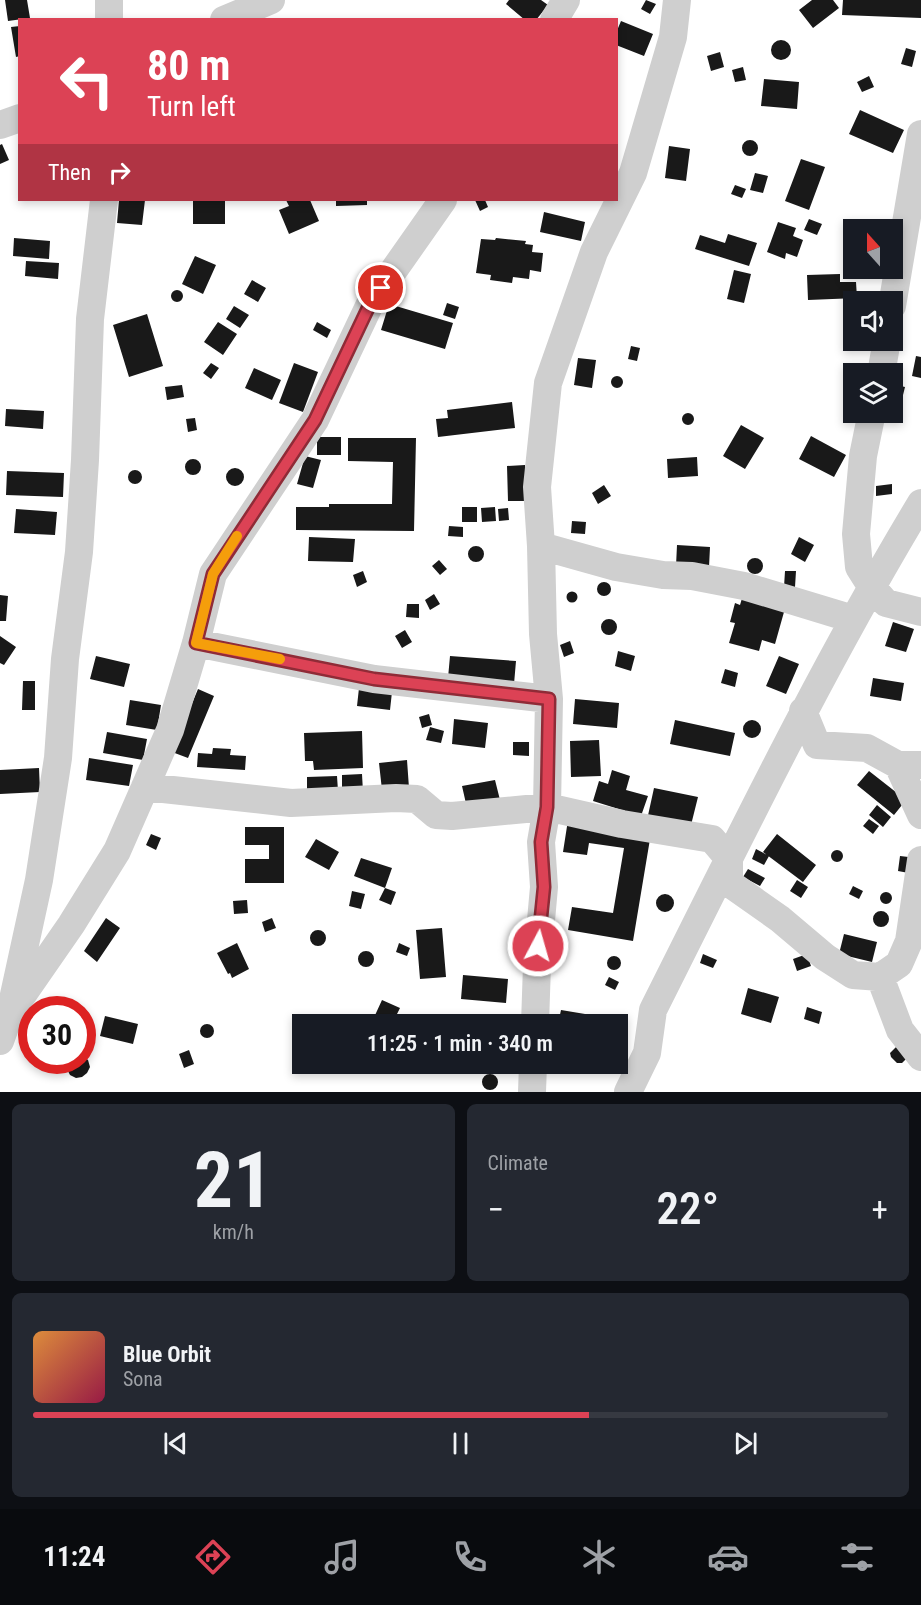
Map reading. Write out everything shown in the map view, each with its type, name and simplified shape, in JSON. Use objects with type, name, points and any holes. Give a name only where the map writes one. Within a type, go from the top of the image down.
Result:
[{"type":"street","points":[[109,0],[109,18]]},
{"type":"street","points":[[229,18],[272,0]]},
{"type":"street","points":[[555,18],[566,0]]},
{"type":"street","points":[[535,1014],[544,887],[541,842],[547,807],[549,699],[543,634],[537,487],[548,383],[594,252],[633,173],[673,37],[677,0]]},
{"type":"street","points":[[0,125],[18,119]]},
{"type":"street","points":[[895,291],[921,134]]},
{"type":"street","points":[[0,1041],[10,1013],[39,880],[58,758],[65,659],[79,552],[90,319],[104,201]]},
{"type":"street","points":[[10,1013],[71,925],[117,852],[171,730],[213,574],[315,420],[370,304],[442,201]]},
{"type":"street","points":[[870,423],[863,456],[856,534],[859,567],[871,586],[886,603],[921,612]]},
{"type":"street","points":[[628,1092],[647,1053],[653,1010],[803,711],[871,586],[921,503]]},
{"type":"street","points":[[541,546],[616,567],[692,576],[744,586],[853,619]]},
{"type":"street","points":[[196,643],[374,679],[549,699]]},
{"type":"street","points":[[803,711],[817,745],[867,748],[909,765],[921,815]]},
{"type":"street","points":[[145,787],[291,803],[417,799],[436,815],[444,816],[547,807],[622,824],[712,839],[729,859],[729,883],[780,919],[825,957],[853,975],[880,977],[899,964],[916,926],[921,860]]},
{"type":"street","points":[[880,977],[900,1030],[921,1057]]},
{"type":"street","points":[[532,1092],[533,1074]]},
{"type":"building","points":[[5,0],[27,0],[30,18],[8,21]]},
{"type":"building","points":[[509,0],[541,0],[548,5],[538,18],[523,18],[506,4]]},
{"type":"building","points":[[646,0],[656,4],[650,14],[641,9]]},
{"type":"building","points":[[812,0],[833,0],[839,8],[813,28],[799,10]]},
{"type":"building","points":[[843,0],[921,0],[921,18],[842,15]]},
{"type":"building","points":[[621,21],[653,34],[644,56],[618,46],[618,28]]},
{"type":"building","points":[[18,26],[18,56],[16,57],[11,27]]},
{"type":"building","points":[[781,40],[788,43],[791,50],[788,57],[781,60],[774,57],[771,50],[774,43]]},
{"type":"building","points":[[906,48],[916,51],[912,67],[901,64]]},
{"type":"building","points":[[720,52],[724,67],[711,71],[707,56]]},
{"type":"building","points":[[743,67],[746,80],[735,82],[732,70]]},
{"type":"building","points":[[869,76],[874,87],[862,92],[857,82]]},
{"type":"building","points":[[764,79],[799,82],[797,109],[761,106]]},
{"type":"building","points":[[860,110],[904,130],[893,153],[849,134]]},
{"type":"building","points":[[750,140],[758,148],[750,156],[742,148]]},
{"type":"building","points":[[2,144],[9,160],[0,164],[0,145]]},
{"type":"building","points":[[669,146],[690,149],[686,181],[665,178]]},
{"type":"building","points":[[801,159],[825,167],[809,210],[785,201]]},
{"type":"building","points":[[755,173],[768,176],[763,193],[750,190]]},
{"type":"building","points":[[735,185],[746,189],[742,198],[731,194]]},
{"type":"building","points":[[119,201],[145,201],[142,225],[117,223]]},
{"type":"building","points":[[193,201],[225,201],[225,224],[193,224]]},
{"type":"building","points":[[286,201],[310,201],[319,221],[289,234],[279,210],[289,206]]},
{"type":"building","points":[[336,201],[367,201],[367,205],[336,206]]},
{"type":"building","points":[[475,201],[485,201],[488,207],[480,211]]},
{"type":"building","points":[[544,212],[585,222],[581,241],[540,232]]},
{"type":"building","points":[[809,219],[822,224],[817,235],[804,230]]},
{"type":"building","points":[[778,222],[796,228],[793,236],[803,240],[797,257],[786,253],[785,259],[767,252]]},
{"type":"building","points":[[728,234],[757,243],[749,266],[695,249],[700,235],[725,243]]},
{"type":"building","points":[[14,238],[50,241],[49,259],[13,256]]},
{"type":"building","points":[[496,238],[526,241],[525,244],[533,245],[532,252],[543,253],[541,272],[530,270],[529,279],[513,277],[512,283],[490,280],[491,275],[476,273],[481,239],[495,240]]},
{"type":"building","points":[[195,256],[216,265],[203,294],[182,284]]},
{"type":"building","points":[[26,261],[59,263],[58,279],[25,276]]},
{"type":"building","points":[[734,270],[751,274],[744,303],[727,299]]},
{"type":"building","points":[[840,274],[840,282],[856,282],[857,291],[843,291],[843,299],[808,300],[807,275]]},
{"type":"building","points":[[252,280],[266,288],[258,302],[244,294]]},
{"type":"building","points":[[179,290],[183,296],[179,302],[175,302],[171,294]]},
{"type":"building","points":[[447,303],[459,307],[455,319],[443,315]]},
{"type":"building","points":[[389,304],[453,323],[445,349],[381,330]]},
{"type":"building","points":[[234,306],[249,315],[240,328],[226,319]]},
{"type":"building","points":[[147,314],[163,366],[129,377],[113,325]]},
{"type":"building","points":[[218,322],[237,334],[223,355],[204,342]]},
{"type":"building","points":[[317,322],[331,330],[327,338],[313,330]]},
{"type":"building","points":[[631,346],[640,348],[637,361],[628,359]]},
{"type":"building","points":[[916,356],[921,357],[921,378],[912,376]]},
{"type":"building","points":[[578,358],[596,360],[592,388],[574,385]]},
{"type":"building","points":[[211,363],[219,368],[211,379],[203,373]]},
{"type":"building","points":[[294,363],[318,372],[303,412],[279,403]]},
{"type":"building","points":[[254,368],[281,380],[272,400],[245,388]]},
{"type":"building","points":[[619,376],[623,382],[619,388],[615,388],[611,380]]},
{"type":"building","points":[[182,385],[184,397],[167,400],[165,387]]},
{"type":"building","points":[[512,402],[515,428],[438,437],[436,419],[448,418],[447,410]]},
{"type":"building","points":[[6,409],[44,411],[43,429],[5,426]]},
{"type":"building","points":[[690,413],[694,419],[690,425],[686,425],[682,417]]},
{"type":"building","points":[[195,418],[197,430],[188,432],[186,419]]},
{"type":"building","points":[[741,425],[764,438],[745,469],[723,456]]},
{"type":"building","points":[[811,436],[846,455],[834,477],[799,459]]},
{"type":"building","points":[[317,437],[341,437],[341,455],[317,455]]},
{"type":"building","points":[[348,438],[416,438],[414,531],[296,530],[296,507],[329,507],[329,504],[392,504],[393,462],[348,461]]},
{"type":"building","points":[[305,456],[321,460],[313,488],[297,484]]},
{"type":"building","points":[[697,457],[698,476],[668,478],[667,459]]},
{"type":"building","points":[[190,459],[196,459],[201,467],[199,473],[190,475],[185,470],[185,464]]},
{"type":"building","points":[[525,465],[526,501],[508,501],[507,466]]},
{"type":"building","points":[[231,468],[239,468],[244,473],[242,484],[231,486],[226,481],[226,473]]},
{"type":"building","points":[[132,470],[138,470],[142,477],[138,484],[132,484],[128,480],[128,474]]},
{"type":"building","points":[[7,471],[64,473],[63,497],[6,495]]},
{"type":"building","points":[[892,484],[892,494],[876,496],[876,486]]},
{"type":"building","points":[[604,485],[611,496],[598,504],[592,493]]},
{"type":"building","points":[[462,507],[477,507],[477,522],[462,522]]},
{"type":"building","points":[[495,507],[496,521],[482,522],[481,508]]},
{"type":"building","points":[[508,508],[509,520],[499,521],[498,509]]},
{"type":"building","points":[[16,509],[57,512],[55,535],[14,533]]},
{"type":"building","points":[[572,521],[586,522],[585,534],[571,533]]},
{"type":"building","points":[[449,526],[463,527],[463,537],[448,536]]},
{"type":"building","points":[[309,537],[355,539],[353,562],[308,561]]},
{"type":"building","points":[[799,537],[814,545],[805,562],[791,554]]},
{"type":"building","points":[[677,545],[710,547],[709,567],[676,566]]},
{"type":"building","points":[[473,546],[479,546],[484,554],[482,560],[473,562],[468,557],[468,551]]},
{"type":"building","points":[[755,558],[763,566],[755,574],[747,566]]},
{"type":"building","points":[[439,560],[447,569],[440,575],[432,566]]},
{"type":"building","points":[[363,571],[367,582],[357,587],[353,575]]},
{"type":"building","points":[[785,571],[796,571],[795,587],[784,587]]},
{"type":"building","points":[[601,582],[607,582],[611,589],[607,596],[601,596],[597,592],[597,586]]},
{"type":"building","points":[[572,591],[578,597],[572,603],[566,597]]},
{"type":"building","points":[[434,594],[440,604],[430,610],[425,600]]},
{"type":"building","points":[[0,595],[8,596],[6,621],[0,621]]},
{"type":"building","points":[[743,595],[784,612],[775,644],[762,640],[759,651],[729,643],[735,623],[730,622],[735,603],[740,605]]},
{"type":"building","points":[[407,604],[419,604],[419,618],[406,617]]},
{"type":"building","points":[[609,619],[617,627],[609,635],[601,627]]},
{"type":"building","points":[[893,622],[914,629],[906,652],[885,646]]},
{"type":"building","points":[[405,630],[412,642],[402,648],[395,636]]},
{"type":"building","points":[[0,636],[16,647],[4,665],[0,663]]},
{"type":"building","points":[[570,641],[574,653],[564,657],[560,645]]},
{"type":"building","points":[[618,651],[635,656],[631,671],[615,666]]},
{"type":"building","points":[[96,656],[130,664],[124,687],[90,679]]},
{"type":"building","points":[[450,656],[516,661],[514,684],[448,678]]},
{"type":"building","points":[[779,656],[799,664],[786,694],[766,686]]},
{"type":"building","points":[[725,669],[738,673],[735,687],[721,683]]},
{"type":"building","points":[[873,678],[904,683],[901,701],[870,696]]},
{"type":"building","points":[[23,681],[35,681],[35,710],[22,710]]},
{"type":"building","points":[[359,688],[392,692],[390,710],[357,706]]},
{"type":"building","points":[[198,689],[214,696],[188,758],[172,752]]},
{"type":"building","points":[[575,699],[619,703],[617,728],[573,724]]},
{"type":"building","points":[[130,700],[161,705],[157,730],[126,725]]},
{"type":"building","points":[[429,714],[432,725],[422,728],[419,717]]},
{"type":"building","points":[[454,719],[488,723],[485,748],[452,744]]},
{"type":"building","points":[[675,720],[735,733],[730,756],[670,744]]},
{"type":"building","points":[[752,720],[758,723],[761,729],[758,735],[752,738],[746,735],[743,729],[746,723]]},
{"type":"building","points":[[430,727],[444,731],[441,743],[426,740]]},
{"type":"building","points":[[362,731],[363,768],[314,770],[313,761],[305,761],[304,733]]},
{"type":"building","points":[[107,732],[147,739],[143,760],[103,753]]},
{"type":"building","points":[[599,740],[601,776],[571,777],[570,741]]},
{"type":"building","points":[[513,742],[529,742],[529,756],[513,755]]},
{"type":"building","points":[[213,748],[231,749],[230,755],[246,756],[245,770],[197,767],[198,753],[212,754]]},
{"type":"building","points":[[89,758],[133,765],[129,786],[86,780]]},
{"type":"building","points":[[407,760],[409,788],[382,790],[379,763]]},
{"type":"building","points":[[39,768],[40,792],[0,794],[0,770]]},
{"type":"building","points":[[612,770],[630,776],[626,790],[648,796],[641,816],[593,801],[599,781],[608,784]]},
{"type":"building","points":[[869,771],[906,800],[894,815],[857,785]]},
{"type":"building","points":[[362,774],[363,792],[342,793],[342,775]]},
{"type":"building","points":[[337,776],[338,791],[307,793],[307,777]]},
{"type":"building","points":[[495,780],[500,800],[467,808],[462,786]]},
{"type":"building","points":[[654,788],[698,797],[690,829],[647,820]]},
{"type":"building","points":[[877,805],[891,817],[883,827],[869,815]]},
{"type":"building","points":[[869,819],[879,826],[873,834],[863,826]]},
{"type":"building","points":[[568,820],[651,833],[633,941],[568,930],[572,907],[613,913],[624,848],[589,843],[587,855],[563,852]]},
{"type":"building","points":[[245,827],[284,827],[284,883],[245,883],[245,859],[269,859],[269,845],[245,845]]},
{"type":"building","points":[[151,834],[161,838],[156,850],[146,845]]},
{"type":"building","points":[[777,834],[816,865],[803,882],[763,852]]},
{"type":"building","points":[[316,839],[339,852],[329,870],[305,857]]},
{"type":"building","points":[[756,849],[769,856],[764,865],[752,859]]},
{"type":"building","points":[[839,850],[843,856],[839,862],[835,862],[831,854]]},
{"type":"building","points":[[900,856],[917,858],[914,874],[898,871]]},
{"type":"building","points":[[361,858],[392,868],[385,888],[354,876]]},
{"type":"building","points":[[748,869],[765,878],[760,886],[743,877]]},
{"type":"building","points":[[797,880],[808,887],[801,898],[790,891]]},
{"type":"building","points":[[853,886],[863,891],[859,899],[849,894]]},
{"type":"building","points":[[385,888],[396,892],[391,905],[379,900]]},
{"type":"building","points":[[352,891],[365,894],[361,909],[349,906]]},
{"type":"building","points":[[886,892],[892,898],[886,904],[880,898]]},
{"type":"building","points":[[661,894],[669,894],[674,899],[672,910],[661,912],[656,907],[656,899]]},
{"type":"building","points":[[247,900],[248,913],[234,914],[233,901]]},
{"type":"building","points":[[878,911],[884,911],[889,919],[887,925],[878,927],[873,922],[873,916]]},
{"type":"building","points":[[106,918],[120,928],[97,962],[84,951]]},
{"type":"building","points":[[272,918],[276,928],[265,932],[262,922]]},
{"type":"building","points":[[442,928],[446,977],[420,979],[416,930]]},
{"type":"building","points":[[318,930],[326,938],[318,946],[310,938]]},
{"type":"building","points":[[844,934],[877,942],[872,962],[839,954]]},
{"type":"building","points":[[237,943],[249,969],[232,978],[217,953]]},
{"type":"building","points":[[399,943],[410,948],[407,956],[396,952]]},
{"type":"building","points":[[366,951],[374,959],[366,967],[358,959]]},
{"type":"building","points":[[703,954],[717,960],[713,968],[700,963]]},
{"type":"building","points":[[807,954],[811,966],[797,971],[793,959]]},
{"type":"building","points":[[611,956],[617,956],[621,963],[617,970],[611,970],[607,966],[607,960]]},
{"type":"building","points":[[463,975],[508,979],[506,1003],[461,999]]},
{"type":"building","points":[[609,977],[619,982],[615,990],[605,985]]},
{"type":"building","points":[[748,988],[779,997],[771,1023],[741,1014]]},
{"type":"building","points":[[382,1000],[400,1008],[397,1014],[376,1014]]},
{"type":"building","points":[[807,1007],[822,1012],[819,1024],[804,1019]]},
{"type":"building","points":[[561,1010],[585,1014],[560,1014]]},
{"type":"building","points":[[105,1016],[138,1024],[133,1044],[100,1036]]},
{"type":"building","points":[[204,1024],[210,1024],[214,1031],[210,1038],[204,1038],[200,1034],[200,1028]]},
{"type":"building","points":[[897,1046],[908,1057],[902,1063],[897,1063],[891,1057],[890,1053]]},
{"type":"building","points":[[189,1050],[194,1064],[184,1068],[179,1054]]},
{"type":"building","points":[[70,1074],[86,1074],[76,1078]]},
{"type":"building","points":[[487,1074],[493,1074],[498,1079],[498,1085],[493,1090],[487,1090],[482,1085],[482,1079]]},
{"type":"slow traffic","points":[[237,536],[213,574],[196,643],[280,659]]},
{"type":"route","points":[[381,288],[370,304],[315,420],[213,574],[196,643],[374,679],[549,699],[547,807],[541,842],[544,887],[538,946]]}]
